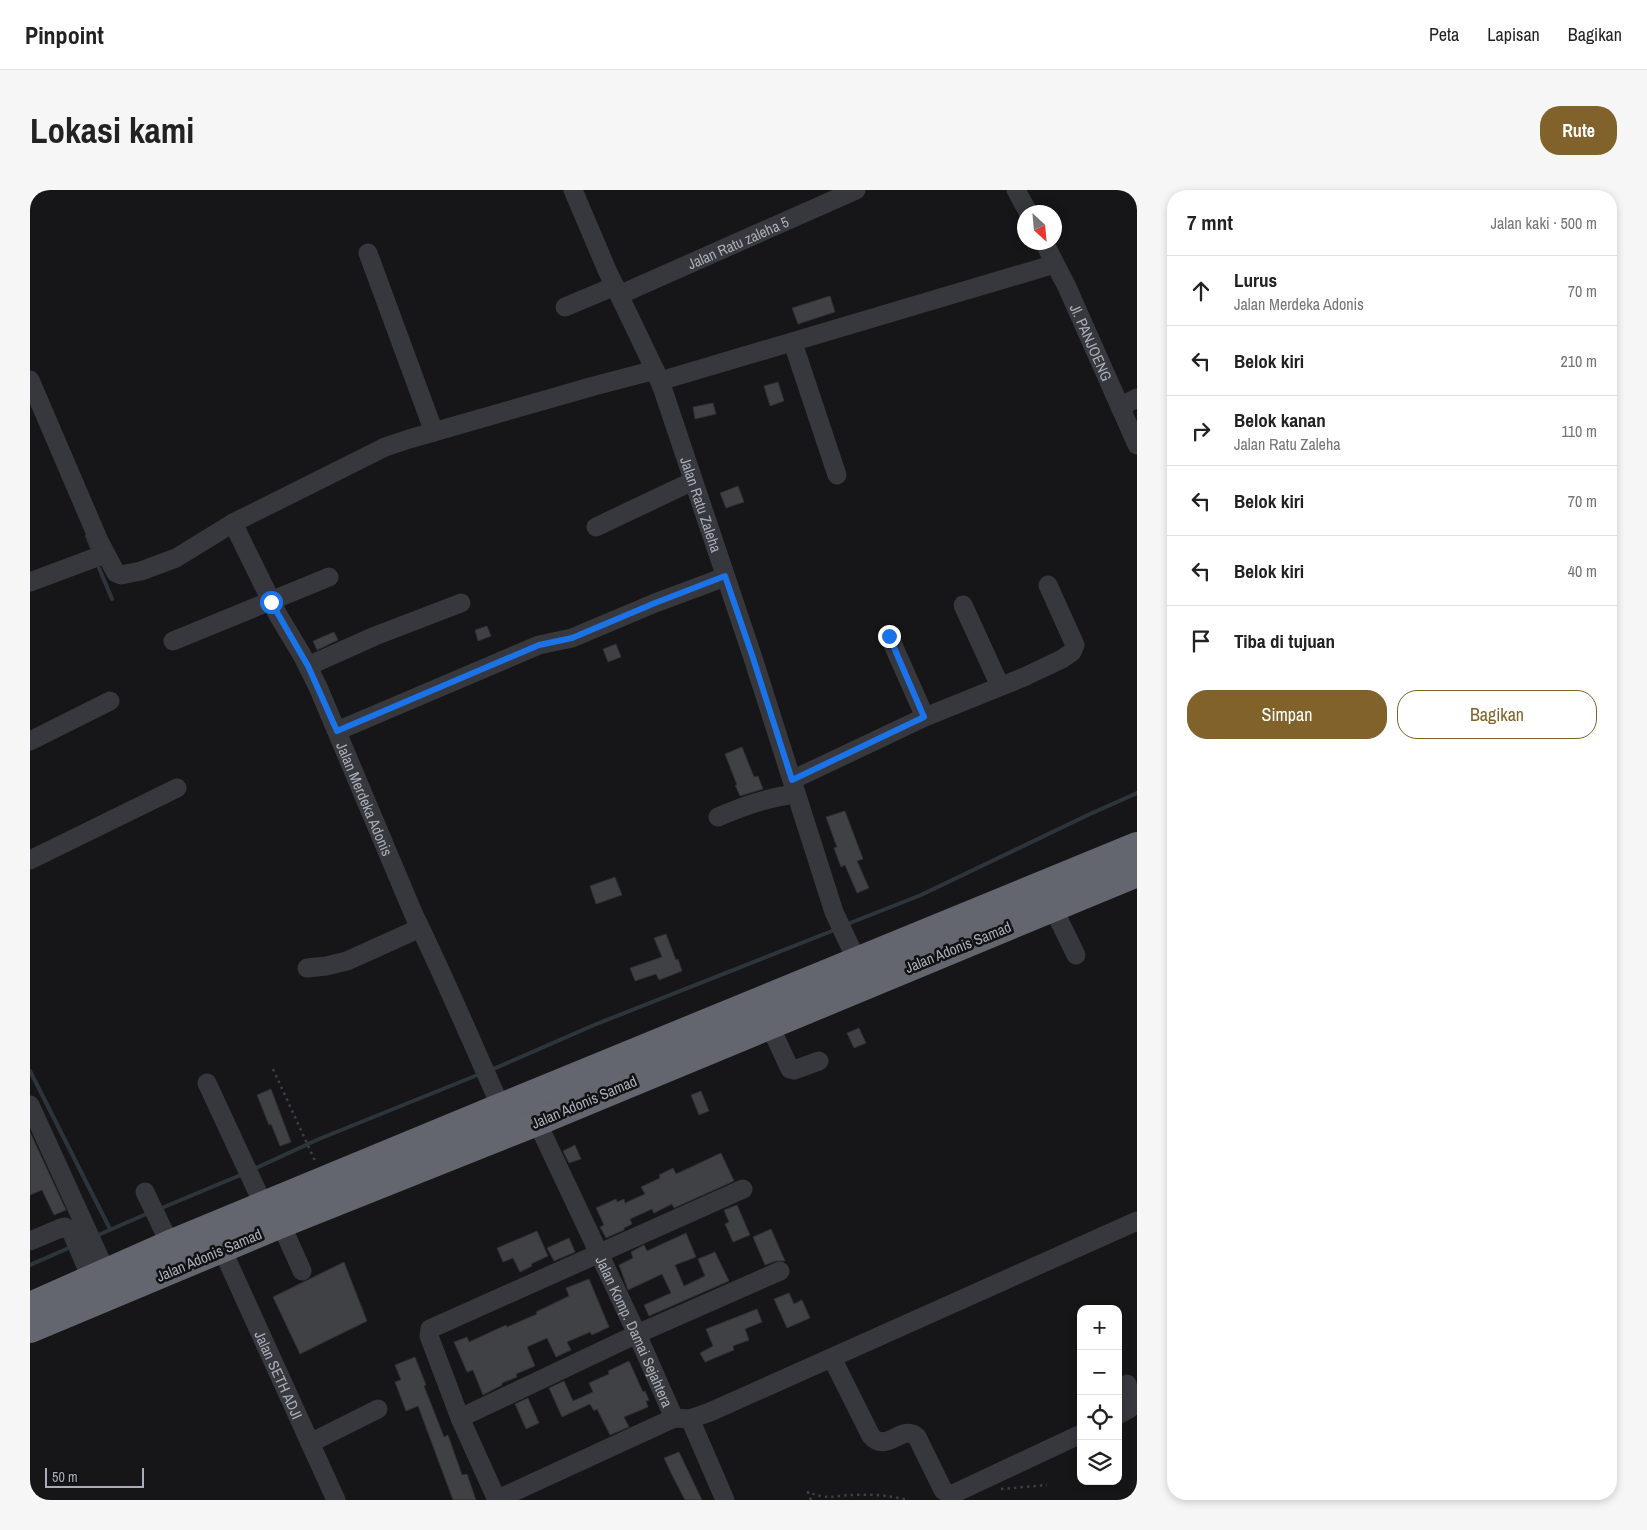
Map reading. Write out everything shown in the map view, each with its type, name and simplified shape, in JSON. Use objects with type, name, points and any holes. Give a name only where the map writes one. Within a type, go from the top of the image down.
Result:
[{"type":"highway","points":[[405,1160],[496,1097],[853,952],[1137,846]]},
{"type":"highway","name":"Jalan Adonis Samad","points":[[32,1319],[222,1249],[272,1215],[405,1160],[537,1122],[769,1024],[1137,873]]},
{"type":"highway","points":[[32,1319],[94,1262],[170,1244],[272,1215]]},
{"type":"street","name":"Jalan Ratu Zaleha","points":[[573,190],[617,290],[658,376],[752,655],[834,912],[853,952]]},
{"type":"street","name":"Jalan Ratu zaleha 5","points":[[565,307],[617,290],[856,190]]},
{"type":"street","points":[[1016,190],[1024,205]]},
{"type":"street","name":"Jl. PANJOENG","points":[[1048,250],[1067,287],[1137,444]]},
{"type":"street","points":[[368,253],[434,432]]},
{"type":"street","points":[[30,380],[105,554],[116,573],[121,576],[176,558],[233,523],[370,454],[409,439],[594,386],[658,376],[793,342],[1055,264]]},
{"type":"street","points":[[793,342],[837,475]]},
{"type":"street","points":[[1120,407],[1137,398]]},
{"type":"street","points":[[596,527],[693,481]]},
{"type":"street","name":"Jalan Merdeka Adonis","points":[[233,523],[271,602],[308,666],[420,928],[496,1097]]},
{"type":"street","points":[[30,582],[105,554]]},
{"type":"street","points":[[337,731],[539,645],[572,638],[725,576]]},
{"type":"street","points":[[173,641],[329,577]]},
{"type":"street","points":[[718,817],[741,806],[778,796],[924,717],[1062,659],[1072,652],[1074,645],[1071,636],[1048,584]]},
{"type":"street","points":[[308,666],[375,636],[461,603]]},
{"type":"street","points":[[963,605],[1000,686]]},
{"type":"street","points":[[889,636],[924,717]]},
{"type":"street","points":[[30,741],[110,700]]},
{"type":"street","points":[[30,860],[178,788]]},
{"type":"street","points":[[1053,908],[1076,955]]},
{"type":"street","points":[[307,968],[347,961],[420,928]]},
{"type":"street","points":[[769,1024],[790,1069],[794,1070],[818,1061]]},
{"type":"street","points":[[207,1083],[248,1172],[302,1271]]},
{"type":"street","points":[[30,1105],[77,1208],[94,1262]]},
{"type":"street","name":"Jalan Komp. Damai Sejahtera","points":[[497,1500],[682,1419],[636,1334],[537,1122]]},
{"type":"street","points":[[497,1500],[460,1418],[429,1336],[430,1329],[743,1189]]},
{"type":"street","points":[[145,1192],[170,1244]]},
{"type":"street","points":[[724,1500],[682,1419],[710,1412],[1137,1221]]},
{"type":"street","points":[[30,1241],[65,1228],[72,1233],[94,1262]]},
{"type":"street","name":"Jalan SETH ADJI","points":[[222,1249],[336,1500]]},
{"type":"street","points":[[460,1418],[636,1334],[780,1271]]},
{"type":"street","points":[[832,1358],[871,1436],[876,1441],[883,1443],[908,1433],[913,1434],[917,1438],[943,1490],[949,1494],[955,1493],[1077,1436]]},
{"type":"street","points":[[1122,1413],[1129,1409],[1130,1398],[1126,1384]]},
{"type":"street","points":[[310,1443],[378,1409]]},
{"type":"path","points":[[273,1069],[316,1163]]},
{"type":"path","points":[[996,1490],[1047,1486]]},
{"type":"path","points":[[811,1500],[808,1492],[822,1498],[851,1495],[897,1497],[906,1500]]},
{"type":"building","points":[[830,296],[835,312],[798,324],[792,308]]},
{"type":"building","points":[[778,382],[784,401],[770,406],[764,386]]},
{"type":"building","points":[[713,403],[716,414],[695,419],[693,407]]},
{"type":"building","points":[[738,486],[744,502],[726,508],[720,493]]},
{"type":"building","points":[[487,626],[491,636],[478,641],[475,630]]},
{"type":"building","points":[[334,632],[338,640],[317,650],[313,641]]},
{"type":"building","points":[[616,644],[621,657],[608,662],[603,649]]},
{"type":"building","points":[[742,747],[754,777],[758,776],[763,789],[740,796],[725,754]]},
{"type":"building","points":[[845,811],[863,859],[857,861],[869,888],[857,893],[845,865],[841,867],[834,848],[837,847],[826,817]]},
{"type":"building","points":[[615,877],[622,895],[596,904],[590,886]]},
{"type":"building","points":[[666,934],[682,971],[659,980],[656,974],[635,981],[630,968],[662,957],[654,938]]},
{"type":"building","points":[[859,1028],[866,1043],[854,1048],[847,1033]]},
{"type":"building","points":[[271,1089],[291,1142],[280,1146],[257,1095]]},
{"type":"building","points":[[701,1091],[709,1111],[699,1115],[691,1095]]},
{"type":"building","points":[[30,1132],[66,1210],[54,1215],[42,1190],[30,1195]]},
{"type":"building","points":[[575,1145],[581,1159],[569,1163],[563,1151]]},
{"type":"building","points":[[721,1153],[734,1181],[674,1208],[672,1204],[654,1213],[652,1209],[630,1219],[632,1224],[606,1238],[600,1227],[604,1225],[596,1208],[616,1199],[617,1202],[624,1199],[625,1203],[645,1194],[641,1187],[660,1178],[659,1175],[673,1168],[676,1174]]},
{"type":"building","points":[[737,1205],[750,1235],[733,1242],[725,1224],[729,1222],[724,1210]]},
{"type":"building","points":[[771,1229],[785,1261],[776,1261],[765,1265],[753,1237]]},
{"type":"building","points":[[537,1231],[548,1256],[520,1272],[513,1258],[503,1262],[497,1248]]},
{"type":"building","points":[[686,1233],[696,1257],[675,1265],[684,1286],[705,1276],[698,1259],[715,1252],[729,1281],[649,1316],[644,1305],[671,1293],[662,1274],[628,1290],[619,1265],[633,1258],[631,1252],[644,1245],[647,1251]]},
{"type":"building","points":[[569,1238],[575,1252],[554,1261],[547,1248]]},
{"type":"building","points":[[344,1262],[367,1321],[300,1354],[273,1297]]},
{"type":"building","points":[[589,1279],[609,1327],[592,1335],[590,1332],[567,1342],[571,1350],[556,1357],[547,1338],[527,1347],[535,1366],[516,1374],[517,1377],[502,1383],[502,1385],[483,1395],[473,1370],[467,1372],[454,1342],[467,1337],[469,1342],[506,1325],[507,1327],[537,1314],[536,1312],[569,1296],[566,1288]]},
{"type":"building","points":[[789,1293],[794,1304],[802,1300],[810,1318],[787,1328],[774,1299]]},
{"type":"building","points":[[757,1309],[762,1322],[745,1329],[749,1340],[733,1346],[734,1350],[705,1362],[700,1353],[713,1346],[706,1329]]},
{"type":"building","points":[[415,1357],[444,1437],[448,1435],[462,1475],[467,1474],[476,1500],[453,1500],[418,1406],[406,1411],[395,1382],[401,1380],[395,1365]]},
{"type":"building","points":[[629,1361],[643,1392],[645,1391],[649,1400],[646,1401],[648,1407],[624,1417],[629,1427],[610,1435],[597,1409],[594,1411],[590,1404],[562,1417],[549,1388],[564,1381],[573,1401],[593,1392],[589,1383],[609,1374],[608,1371]]},
{"type":"building","points":[[528,1398],[539,1423],[526,1429],[515,1404]]},
{"type":"building","points":[[679,1452],[702,1500],[685,1500],[672,1475],[664,1458]]},
{"type":"waterway","points":[[87,536],[92,548]]},
{"type":"waterway","points":[[99,568],[112,599]]},
{"type":"waterway","points":[[845,925],[921,895],[1137,793]]},
{"type":"waterway","points":[[491,1070],[594,1025],[837,929]]},
{"type":"waterway","points":[[30,1071],[110,1229]]},
{"type":"waterway","points":[[254,1169],[319,1139],[480,1074]]},
{"type":"waterway","points":[[164,1207],[243,1174]]},
{"type":"waterway","points":[[96,1236],[144,1215]]},
{"type":"waterway","points":[[30,1265],[71,1247]]},
{"type":"route","points":[[271,602],[308,666],[337,731],[539,645],[572,638],[725,576],[792,780],[924,717],[889,636]]}]
